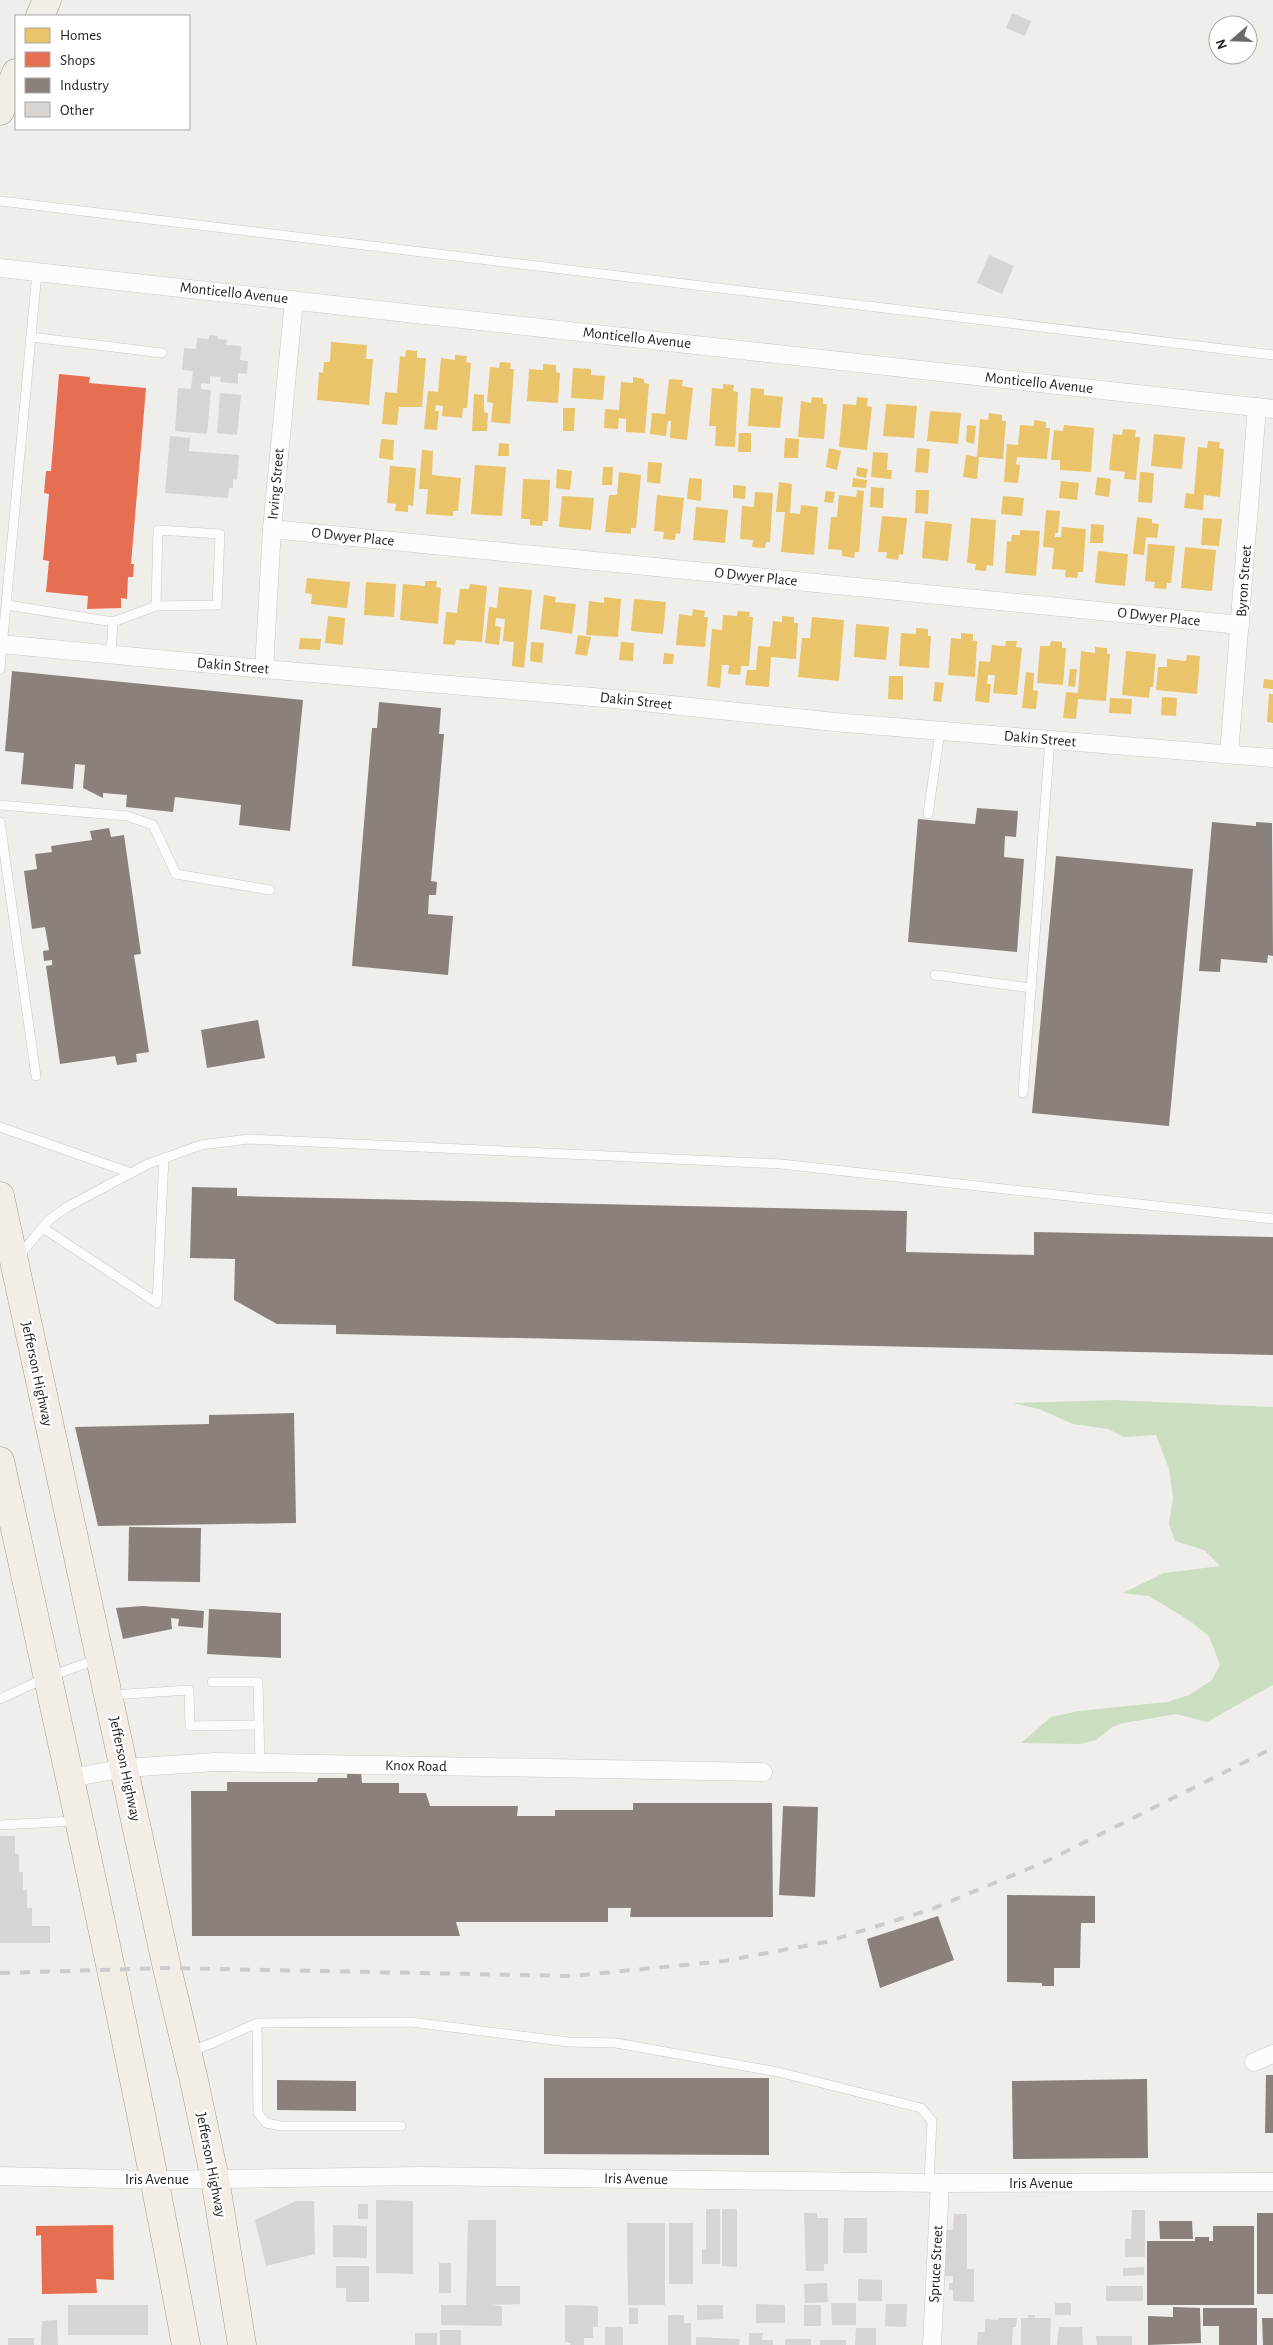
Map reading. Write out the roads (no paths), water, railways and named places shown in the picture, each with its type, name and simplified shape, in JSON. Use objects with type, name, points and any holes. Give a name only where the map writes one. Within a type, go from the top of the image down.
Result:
[{"type":"main road","points":[[40,15],[47,0]]},
{"type":"main road","points":[[0,111],[15,75]]},
{"type":"main road","name":"Jefferson Highway","points":[[0,1196],[167,1968],[188,2052],[215,2179],[242,2345]]},
{"type":"main road","points":[[0,1460],[70,1778],[155,2180],[186,2345]]},
{"type":"street","name":"Monticello Avenue","points":[[0,268],[1265,408]]},
{"type":"street","name":"Irving Street","points":[[264,670],[272,528],[294,300]]},
{"type":"street","name":"Byron Street","points":[[1229,754],[1240,625],[1265,408]]},
{"type":"street","name":"O Dwyer Place","points":[[272,528],[1240,625]]},
{"type":"street","name":"Dakin Street","points":[[2,644],[264,670],[604,698],[845,723],[1273,758]]},
{"type":"street","name":"Knox Road","points":[[70,1778],[125,1768],[215,1762],[763,1772]]},
{"type":"street","points":[[1254,2062],[1273,2054]]},
{"type":"street","name":"Iris Avenue","points":[[0,2176],[155,2180],[420,2176],[934,2183],[1273,2182]]},
{"type":"street","name":"Spruce Street","points":[[932,2345],[934,2183]]},
{"type":"lane","points":[[0,201],[1273,355]]},
{"type":"lane","points":[[0,669],[37,272]]},
{"type":"lane","points":[[31,337],[162,353]]},
{"type":"lane","points":[[7,605],[114,622],[156,606],[217,605],[220,534],[158,530],[156,606]]},
{"type":"lane","points":[[111,655],[114,622]]},
{"type":"lane","points":[[928,814],[940,731]]},
{"type":"lane","points":[[1023,1093],[1050,740]]},
{"type":"lane","points":[[0,805],[127,816],[154,825],[176,874],[270,890]]},
{"type":"lane","points":[[0,822],[36,1076]]},
{"type":"lane","points":[[935,975],[1031,988]]},
{"type":"lane","points":[[0,1127],[130,1173]]},
{"type":"lane","points":[[13,1263],[49,1220],[67,1207],[130,1173],[201,1145],[248,1139],[781,1164],[1273,1219]]},
{"type":"lane","points":[[43,1228],[157,1303],[164,1158]]},
{"type":"lane","points":[[0,1699],[48,1676],[100,1658]]},
{"type":"lane","points":[[212,1682],[258,1682],[260,1763]]},
{"type":"lane","points":[[109,1695],[189,1690],[190,1726],[259,1725]]},
{"type":"lane","points":[[0,1825],[78,1821]]},
{"type":"lane","points":[[188,2052],[216,2042],[257,2023],[411,2022],[569,2042],[616,2043],[778,2072],[921,2108],[932,2121],[934,2183]]},
{"type":"lane","points":[[257,2023],[258,2113],[266,2123],[281,2126],[401,2126]]},
{"type":"railway","points":[[0,1973],[167,1968],[572,1976],[724,1961],[826,1942],[932,1909],[1047,1861],[1273,1748]]}]
